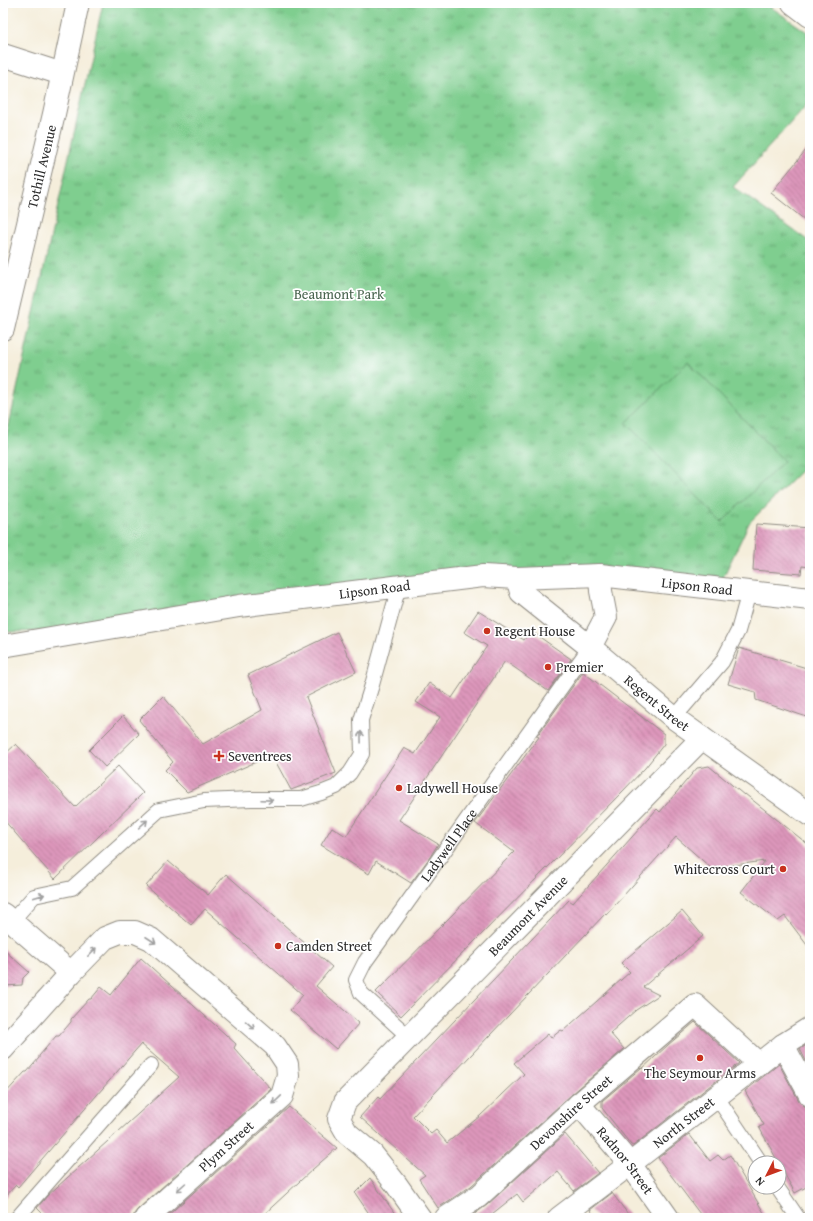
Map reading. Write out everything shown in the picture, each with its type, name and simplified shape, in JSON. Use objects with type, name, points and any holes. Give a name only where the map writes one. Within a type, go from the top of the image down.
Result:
[{"type":"street","name":"Tothill Avenue","points":[[3,329],[54,114],[78,3]]},
{"type":"street","points":[[793,3],[810,16]]},
{"type":"street","points":[[3,55],[62,74]]},
{"type":"street","points":[[590,647],[606,617],[601,591],[600,575]]},
{"type":"street","name":"Lipson Road","points":[[3,646],[239,606],[483,576],[517,578],[600,575],[810,599]]},
{"type":"street","name":"Regent Street","points":[[517,578],[521,592],[590,647],[674,718],[810,815]]},
{"type":"street","name":"Beaumont Avenue","points":[[420,1218],[396,1184],[372,1155],[347,1133],[339,1119],[345,1102],[702,738]]},
{"type":"street","points":[[3,1049],[70,973],[7,918]]},
{"type":"street","name":"Plym Street","points":[[70,973],[106,938],[120,932],[135,932],[151,939],[275,1046],[287,1064],[288,1076],[282,1096],[146,1218]]},
{"type":"street","name":"Devonshire Street","points":[[446,1218],[479,1196],[579,1104],[695,1005],[759,1064]]},
{"type":"street","name":"North Street","points":[[558,1218],[783,1045],[810,1028]]},
{"type":"street","points":[[783,1045],[810,1095]]},
{"type":"street","name":"Radnor Street","points":[[579,1104],[630,1164],[668,1218]]},
{"type":"lane","points":[[7,918],[34,896],[72,888],[159,810],[204,801],[301,799],[321,793],[336,786],[350,773],[362,754],[361,720],[399,586]]},
{"type":"lane","points":[[674,718],[722,662],[738,631],[749,592]]},
{"type":"lane","name":"Ladywell Place","points":[[408,1037],[361,993],[356,980],[365,962],[590,647]]},
{"type":"lane","points":[[17,1218],[151,1065]]},
{"type":"lane","points":[[716,1096],[756,1155]]},
{"type":"lane","points":[[782,1195],[798,1218]]},
{"type":"green space","name":"Beaumont Park","points":[[103,3],[765,3],[810,34],[810,101],[733,187],[810,242],[810,462],[749,523],[720,584],[600,571],[63,631],[3,632],[3,452]]},
{"type":"green space","points":[[688,362],[784,461],[722,522],[626,423]]},
{"type":"building","points":[[810,145],[810,224],[771,193]]},
{"type":"building","points":[[756,524],[810,528],[810,567],[802,566],[801,574],[753,570]]},
{"type":"building","points":[[478,611],[524,640],[531,631],[571,659],[548,691],[505,661],[399,820],[438,844],[430,857],[411,883],[376,861],[369,874],[321,845],[332,827],[346,836],[404,748],[415,754],[440,717],[416,702],[429,683],[452,698],[487,646],[464,632]]},
{"type":"building","points":[[337,632],[356,672],[306,697],[336,773],[291,790],[272,755],[187,792],[165,770],[173,762],[139,720],[163,696],[203,744],[262,710],[248,675]]},
{"type":"building","points":[[739,648],[810,669],[810,718],[756,700],[755,692],[728,684]]},
{"type":"building","points":[[583,672],[664,734],[664,744],[645,768],[622,792],[401,1016],[376,992],[514,852],[475,823],[539,737],[537,736]]},
{"type":"building","points":[[123,716],[139,734],[105,767],[89,750]]},
{"type":"building","points":[[16,744],[75,807],[118,766],[143,793],[55,879],[3,819],[3,756]]},
{"type":"building","points":[[709,766],[810,846],[810,949],[785,916],[778,921],[741,892],[765,861],[711,868],[676,837],[606,915],[605,914],[413,1116],[431,1134],[436,1130],[447,1143],[480,1116],[524,1074],[514,1063],[548,1034],[551,1038],[561,1030],[563,1031],[630,972],[621,963],[682,911],[703,936],[643,987],[659,995],[636,1010],[610,1033],[624,1049],[471,1186],[438,1208],[419,1179],[425,1175],[360,1117],[378,1097],[380,1099],[569,900],[573,903],[657,809],[660,812],[697,768]]},
{"type":"building","name":"Camden Street","points":[[168,861],[208,895],[226,874],[332,967],[316,986],[359,1023],[336,1049],[290,1010],[303,995],[205,909],[191,925],[146,886]]},
{"type":"building","points":[[3,949],[29,972],[23,978],[22,985],[3,986]]},
{"type":"building","points":[[141,958],[236,1044],[234,1048],[271,1089],[138,1209],[134,1214],[134,1218],[47,1218],[37,1208],[47,1196],[179,1077],[141,1044],[18,1187],[16,1185],[3,1199],[3,1096],[25,1072],[27,1072],[56,1036],[59,1036],[71,1022],[71,1019],[101,987],[111,995]]},
{"type":"building","points":[[695,1022],[739,1063],[633,1146],[631,1145],[602,1108],[602,1101],[641,1068],[642,1069]]},
{"type":"building","points":[[810,1043],[810,1069],[800,1049]]},
{"type":"building","points":[[779,1064],[799,1101],[804,1106],[810,1107],[810,1185],[795,1193],[787,1178],[787,1155],[774,1155],[759,1127],[764,1125],[745,1091]]},
{"type":"building","points":[[289,1107],[337,1148],[260,1218],[165,1218]]},
{"type":"building","points":[[565,1134],[598,1173],[574,1191],[558,1172],[523,1202],[517,1194],[487,1218],[469,1218],[487,1205]]},
{"type":"building","points":[[689,1134],[710,1161],[718,1155],[723,1160],[730,1155],[747,1184],[747,1195],[753,1195],[767,1218],[703,1218],[658,1158]]},
{"type":"building","points":[[370,1178],[398,1218],[372,1218],[355,1193]]},
{"type":"building","points":[[612,1193],[631,1218],[597,1218],[590,1210]]},
{"type":"place","name":"Regent House","points":[[487,631]]},
{"type":"place","name":"Premier","points":[[548,667]]},
{"type":"place","name":"Seventrees","points":[[219,756]]},
{"type":"place","name":"Ladywell House","points":[[399,788]]},
{"type":"place","name":"Whitecross Court","points":[[783,869]]},
{"type":"place","name":"Camden Street","points":[[278,946]]},
{"type":"place","name":"The Seymour Arms","points":[[700,1058]]}]
